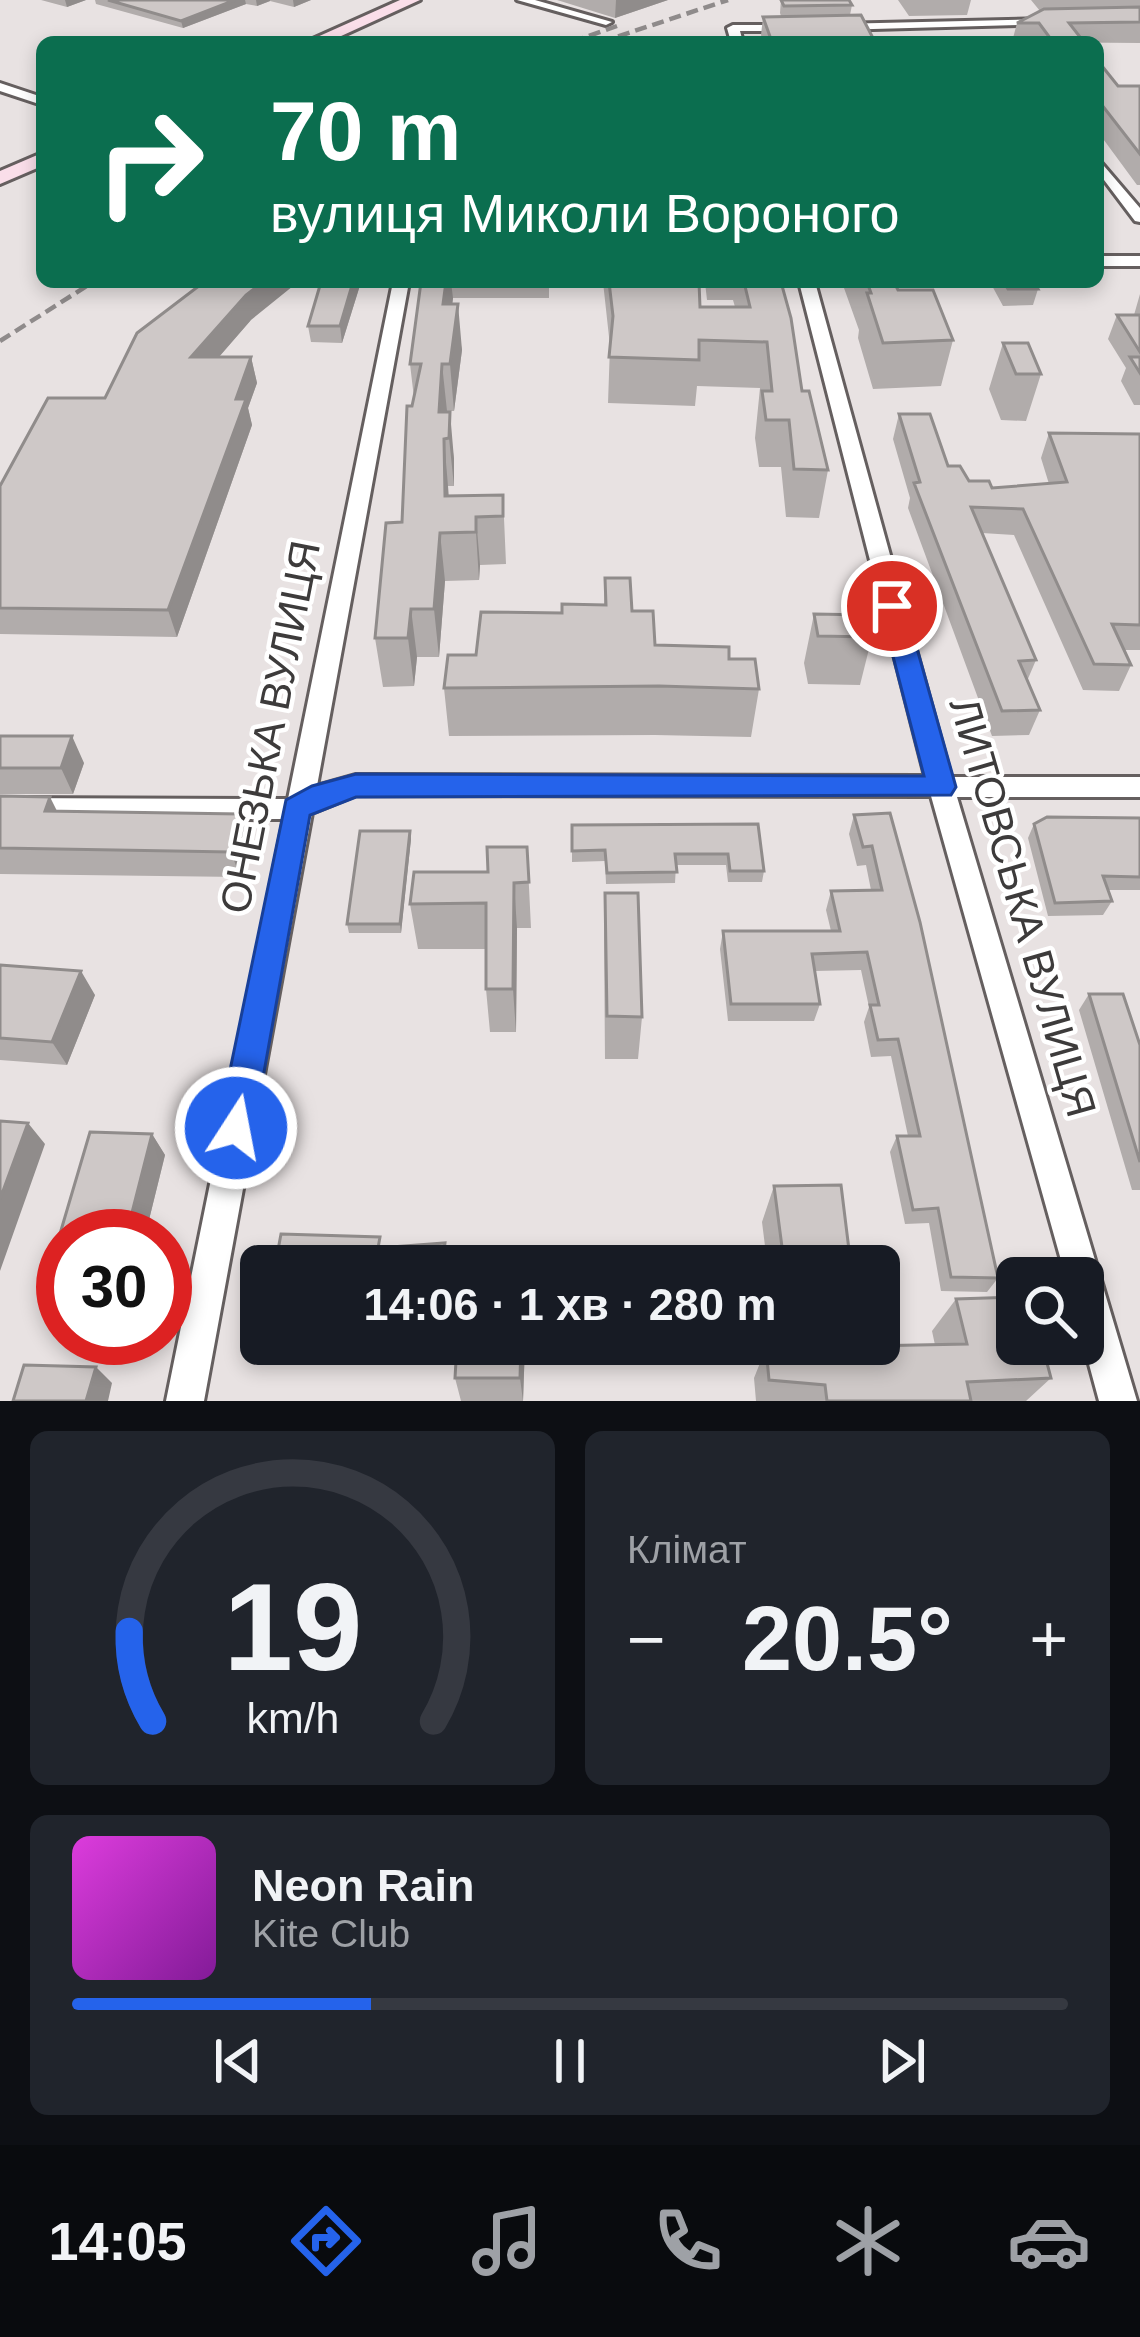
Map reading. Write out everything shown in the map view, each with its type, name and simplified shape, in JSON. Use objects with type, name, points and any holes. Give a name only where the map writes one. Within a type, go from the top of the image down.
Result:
[{"type":"main road","points":[[328,36],[413,0]]},
{"type":"main road","points":[[0,178],[36,162]]},
{"type":"street","points":[[522,0],[607,22]]},
{"type":"street","points":[[828,27],[1069,21]]},
{"type":"street","points":[[994,26],[1002,36]]},
{"type":"street","points":[[735,35],[805,28]]},
{"type":"street","points":[[0,87],[36,99]]},
{"type":"street","points":[[1104,171],[1140,218]]},
{"type":"street","points":[[1104,261],[1140,261]]},
{"type":"street","name":"ОНЕЗЬКА ВУЛИЦЯ","points":[[185,1401],[400,288]]},
{"type":"street","name":"ЛИТОВСЬКА ВУЛИЦЯ","points":[[809,288],[941,787],[1077,1257]]},
{"type":"street","points":[[0,808],[296,809],[322,794],[356,785],[1140,787]]},
{"type":"street","name":"ЛИТОВСЬКА ВУЛИЦЯ","points":[[1104,1352],[1118,1401]]},
{"type":"building","points":[[108,0],[235,0],[181,21]]},
{"type":"building","points":[[781,0],[849,0],[852,5],[784,6]]},
{"type":"building","points":[[1140,7],[1140,22],[1069,23],[1079,36],[1049,36],[1039,23],[1017,23],[1044,9]]},
{"type":"building","points":[[861,15],[872,36],[770,36],[763,17]]},
{"type":"building","points":[[1104,68],[1118,86],[1140,86],[1140,154],[1104,108]]},
{"type":"building","points":[[196,288],[255,288],[191,357],[251,357],[236,399],[246,399],[168,610],[0,608],[0,486],[48,398],[105,398],[137,333]]},
{"type":"building","points":[[319,288],[351,288],[340,326],[308,326]]},
{"type":"building","points":[[420,288],[445,288],[443,304],[458,304],[450,364],[442,364],[439,412],[450,412],[449,438],[444,439],[445,496],[503,495],[503,516],[476,517],[476,532],[440,533],[434,609],[411,609],[408,638],[375,638],[386,523],[402,522],[407,406],[412,406],[421,364],[410,364]]},
{"type":"building","points":[[610,288],[699,288],[700,307],[750,307],[745,288],[783,288],[802,391],[809,391],[828,470],[794,469],[789,420],[766,420],[762,391],[772,391],[767,342],[699,340],[699,360],[609,357]]},
{"type":"building","points":[[869,288],[933,290],[953,340],[883,343],[867,293],[871,293]]},
{"type":"building","points":[[1117,315],[1140,315],[1140,352]]},
{"type":"building","points":[[1003,343],[1028,343],[1041,374],[1016,374]]},
{"type":"building","points":[[899,414],[930,414],[948,466],[960,466],[969,481],[989,481],[992,488],[1067,482],[1049,433],[1140,434],[1140,625],[1112,624],[1131,665],[1094,664],[1023,509],[971,507],[1036,660],[1019,661],[1040,710],[1002,711],[914,483],[920,482]]},
{"type":"building","points":[[605,578],[630,578],[632,611],[653,611],[655,645],[729,647],[729,659],[755,659],[759,689],[444,688],[448,655],[476,655],[481,612],[562,613],[562,604],[606,605]]},
{"type":"building","points":[[814,614],[868,615],[872,637],[818,636]]},
{"type":"building","points":[[0,736],[72,736],[61,768],[0,768]]},
{"type":"building","points":[[0,796],[50,797],[45,811],[240,814],[231,852],[0,848]]},
{"type":"building","points":[[890,813],[920,922],[996,1278],[951,1277],[938,1208],[913,1210],[897,1136],[920,1136],[898,1039],[878,1040],[870,1005],[879,1005],[867,952],[812,954],[820,1004],[731,1004],[723,931],[840,931],[831,891],[882,890],[872,846],[863,847],[854,815]]},
{"type":"building","points":[[1047,817],[1140,818],[1140,877],[1103,876],[1112,901],[1055,903],[1034,824]]},
{"type":"building","points":[[758,824],[764,871],[730,871],[728,854],[675,854],[677,872],[607,873],[605,850],[572,851],[572,825]]},
{"type":"building","points":[[360,831],[410,831],[400,924],[347,924]]},
{"type":"building","points":[[487,847],[527,847],[529,882],[514,883],[513,989],[486,989],[486,903],[410,904],[414,872],[488,872]]},
{"type":"building","points":[[605,893],[638,893],[642,1017],[607,1016]]},
{"type":"building","points":[[0,965],[81,971],[52,1042],[0,1038]]},
{"type":"building","points":[[1089,994],[1123,994],[1140,1045],[1140,1162]]},
{"type":"building","points":[[0,1121],[28,1123],[0,1199]]},
{"type":"building","points":[[90,1132],[152,1134],[133,1209],[67,1209]]},
{"type":"building","points":[[841,1185],[848,1245],[782,1245],[774,1186]]},
{"type":"building","points":[[281,1234],[380,1237],[379,1245],[279,1245]]},
{"type":"building","points":[[996,1298],[996,1365],[1048,1365],[1051,1378],[967,1382],[971,1401],[827,1401],[825,1385],[769,1380],[768,1365],[900,1365],[900,1345],[967,1344],[956,1299]]},
{"type":"building","points":[[24,1365],[96,1367],[86,1401],[13,1401]]},
{"type":"building","points":[[456,1365],[520,1365],[520,1378],[455,1378]]},
{"type":"railway","points":[[619,36],[728,0]]},
{"type":"railway","points":[[589,36],[617,26]]},
{"type":"railway","points":[[0,341],[84,288]]},
{"type":"route","points":[[236,1128],[296,809],[322,794],[356,785],[941,787],[892,606]]}]
